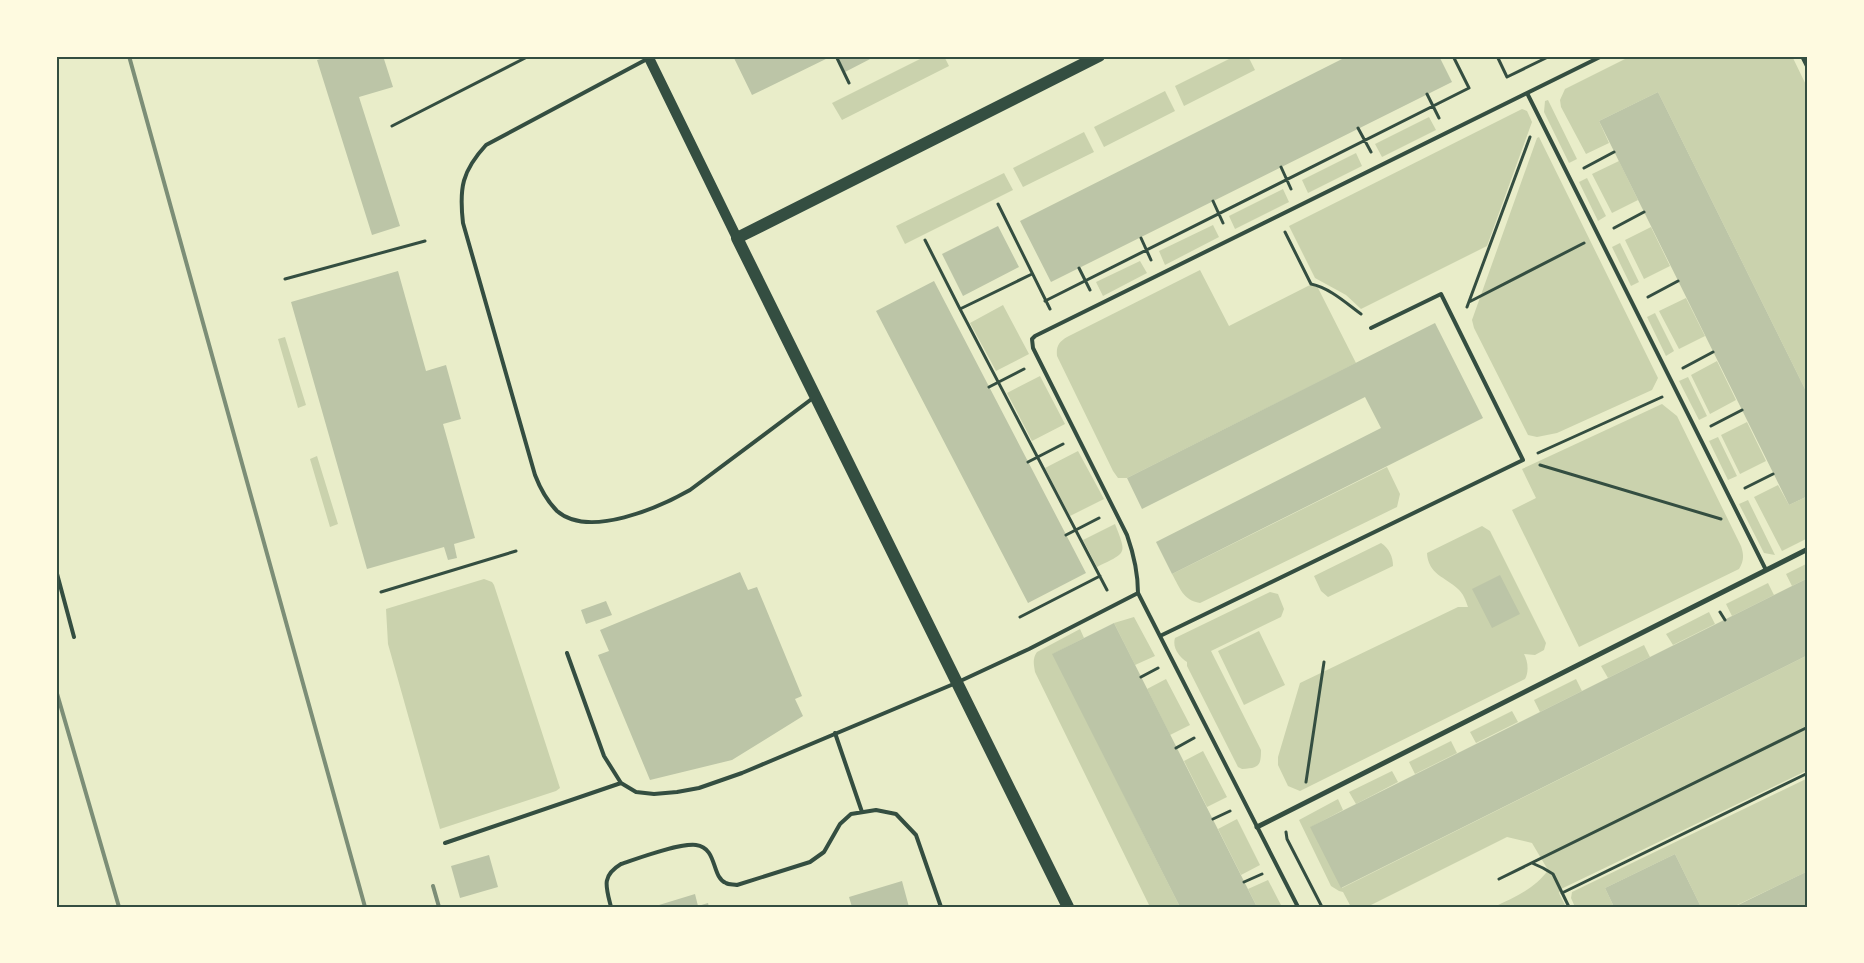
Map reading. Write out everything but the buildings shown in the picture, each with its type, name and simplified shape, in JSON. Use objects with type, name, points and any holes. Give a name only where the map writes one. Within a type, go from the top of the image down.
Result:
[{"type":"main road","points":[[736,238],[1099,56]]},
{"type":"main road","points":[[648,57],[736,238],[960,681],[1068,907]]},
{"type":"street","points":[[1257,827],[1808,549]]},
{"type":"lane","points":[[1298,907],[1138,594],[1134,556],[1127,535],[1039,361],[1033,348],[1032,339],[1602,56]]},
{"type":"lane","points":[[1802,56],[1808,68]]},
{"type":"lane","points":[[648,57],[486,144],[472,159],[462,188],[460,203],[463,223],[540,488],[558,512],[574,520],[594,522],[619,520],[649,510],[669,502],[690,490],[815,396]]},
{"type":"lane","points":[[1527,93],[1766,570]]},
{"type":"lane","points":[[1160,636],[1523,460],[1441,294],[1371,328]]},
{"type":"lane","points":[[56,570],[74,637]]},
{"type":"lane","points":[[567,653],[604,756],[621,783],[636,792],[654,794],[676,792],[699,788],[742,773],[960,681],[1138,594]]},
{"type":"lane","points":[[960,681],[1138,594]]},
{"type":"lane","points":[[835,733],[862,812]]},
{"type":"lane","points":[[445,843],[621,783]]},
{"type":"lane","points":[[611,907],[606,879],[612,869],[621,864],[687,845],[699,845],[708,851],[719,878],[726,883],[737,885],[810,862],[824,852],[840,824],[851,814],[876,810],[896,814],[916,835],[940,907]]},
{"type":"path","points":[[392,126],[529,56]]},
{"type":"path","points":[[836,56],[849,83]]},
{"type":"path","points":[[1045,301],[1469,88],[1453,56]]},
{"type":"path","points":[[1497,56],[1518,98]]},
{"type":"path","points":[[1507,77],[1550,56]]},
{"type":"path","points":[[1427,94],[1446,133]]},
{"type":"path","points":[[1459,330],[1538,115]]},
{"type":"path","points":[[1358,128],[1379,166]]},
{"type":"path","points":[[1568,176],[1614,152]]},
{"type":"path","points":[[1281,167],[1299,206]]},
{"type":"path","points":[[1213,201],[1231,239]]},
{"type":"path","points":[[998,204],[1057,325]]},
{"type":"path","points":[[1469,302],[1644,212]]},
{"type":"path","points":[[1277,216],[1311,284],[1318,285],[1335,294],[1365,317],[1371,328]]},
{"type":"path","points":[[1140,238],[1159,275]]},
{"type":"path","points":[[925,240],[1115,605]]},
{"type":"path","points":[[284,279],[425,241]]},
{"type":"path","points":[[1079,268],[1097,306]]},
{"type":"path","points":[[960,309],[1032,274]]},
{"type":"path","points":[[1633,305],[1678,281]]},
{"type":"path","points":[[1668,376],[1713,352]]},
{"type":"path","points":[[989,387],[1039,361]]},
{"type":"path","points":[[1523,460],[1676,390]]},
{"type":"path","points":[[1697,433],[1742,410]]},
{"type":"path","points":[[1028,462],[1077,436]]},
{"type":"path","points":[[1523,460],[1744,526]]},
{"type":"path","points":[[1729,496],[1773,474]]},
{"type":"path","points":[[1066,535],[1114,510]]},
{"type":"path","points":[[381,592],[516,551]]},
{"type":"path","points":[[1020,617],[1100,576]]},
{"type":"path","points":[[1303,804],[1324,662]]},
{"type":"path","points":[[1141,677],[1165,664]]},
{"type":"path","points":[[1499,879],[1808,727]]},
{"type":"path","points":[[1176,748],[1200,735]]},
{"type":"path","points":[[1562,894],[1808,774]]},
{"type":"path","points":[[1213,820],[1237,807]]},
{"type":"path","points":[[1532,863],[1550,871],[1569,907]]},
{"type":"path","points":[[1244,882],[1268,870]]},
{"type":"green space","points":[[926,56],[944,56],[949,66],[842,120],[832,103]]},
{"type":"green space","points":[[1235,56],[1248,56],[1255,70],[1184,106],[1175,86]]},
{"type":"green space","points":[[1631,56],[1792,56],[1808,89],[1808,395],[1658,92],[1599,121],[1609,143],[1586,154],[1561,107],[1560,100],[1565,89]]},
{"type":"green space","points":[[1165,91],[1175,111],[1104,147],[1094,127]]},
{"type":"green space","points":[[1548,100],[1577,159],[1569,163],[1544,112],[1545,101]]},
{"type":"green space","points":[[1522,109],[1527,111],[1532,122],[1487,246],[1361,309],[1346,295],[1315,278],[1289,226]]},
{"type":"green space","points":[[1429,117],[1436,130],[1382,157],[1375,144]]},
{"type":"green space","points":[[1084,132],[1094,152],[1023,187],[1013,168]]},
{"type":"green space","points":[[1539,137],[1658,378],[1652,390],[1557,433],[1537,437],[1528,435],[1474,328],[1472,320],[1537,138]]},
{"type":"green space","points":[[1356,153],[1362,166],[1308,193],[1302,180]]},
{"type":"green space","points":[[1619,161],[1638,200],[1612,213],[1592,174]]},
{"type":"green space","points":[[1004,173],[1013,190],[905,244],[896,226]]},
{"type":"green space","points":[[1587,178],[1606,216],[1598,221],[1579,182]]},
{"type":"green space","points":[[1283,189],[1289,202],[1235,229],[1229,216]]},
{"type":"green space","points":[[1213,225],[1219,237],[1165,265],[1159,251]]},
{"type":"green space","points":[[1651,227],[1670,266],[1644,279],[1625,240]]},
{"type":"green space","points":[[1620,243],[1639,282],[1631,286],[1612,247]]},
{"type":"green space","points":[[1140,261],[1147,273],[1103,296],[1096,282]]},
{"type":"green space","points":[[1200,270],[1229,326],[1310,285],[1317,286],[1356,363],[1127,478],[1118,478],[1057,356],[1058,347],[1067,337]]},
{"type":"green space","points":[[1686,298],[1705,336],[1679,349],[1659,311]]},
{"type":"green space","points":[[1003,305],[1029,354],[996,371],[970,323]]},
{"type":"green space","points":[[1655,313],[1674,351],[1666,356],[1647,317]]},
{"type":"green space","points":[[285,337],[306,405],[298,408],[278,339]]},
{"type":"green space","points":[[1717,361],[1736,400],[1710,414],[1691,375]]},
{"type":"green space","points":[[1040,376],[1065,424],[1032,441],[1007,393]]},
{"type":"green space","points":[[1688,377],[1707,416],[1699,420],[1679,381]]},
{"type":"green space","points":[[1662,404],[1677,416],[1741,546],[1743,561],[1739,569],[1579,647],[1512,510],[1536,498],[1522,469]]},
{"type":"green space","points":[[1747,422],[1766,461],[1740,474],[1721,435]]},
{"type":"green space","points":[[1718,437],[1737,476],[1728,480],[1709,441]]},
{"type":"green space","points":[[1078,451],[1104,499],[1070,516],[1045,468]]},
{"type":"green space","points":[[317,456],[338,524],[330,527],[310,459]]},
{"type":"green space","points":[[1387,467],[1400,494],[1397,507],[1200,603],[1190,599],[1180,589],[1172,574]]},
{"type":"green space","points":[[1778,485],[1789,505],[1808,496],[1808,538],[1782,551],[1754,497]]},
{"type":"green space","points":[[1748,500],[1775,555],[1764,553],[1739,504]]},
{"type":"green space","points":[[1115,524],[1122,552],[1097,567],[1083,540]]},
{"type":"green space","points":[[1482,526],[1490,531],[1546,643],[1544,650],[1535,655],[1524,654],[1528,666],[1525,679],[1300,791],[1288,786],[1278,765],[1278,757],[1300,683],[1458,607],[1468,607],[1460,591],[1430,566],[1427,553]]},
{"type":"green space","points":[[1381,543],[1390,553],[1393,566],[1328,597],[1321,591],[1314,576]]},
{"type":"green space","points":[[1808,563],[1808,578],[1792,586],[1786,574]]},
{"type":"green space","points":[[484,579],[492,582],[494,585],[560,788],[556,791],[440,829],[388,644],[386,609]]},
{"type":"green space","points":[[1768,583],[1774,595],[1732,616],[1726,604]]},
{"type":"green space","points":[[1270,592],[1278,594],[1284,609],[1281,617],[1211,651],[1261,750],[1258,765],[1242,769],[1238,767],[1187,666],[1187,662],[1177,652],[1174,641],[1175,638]]},
{"type":"green space","points":[[1709,612],[1715,624],[1673,645],[1666,634]]},
{"type":"green space","points":[[1134,617],[1155,656],[1135,665],[1114,623]]},
{"type":"green space","points":[[1080,629],[1084,638],[1053,654],[1180,907],[1150,907],[1035,672],[1034,660],[1037,652]]},
{"type":"green space","points":[[1259,631],[1285,685],[1244,705],[1218,651]]},
{"type":"green space","points":[[1644,645],[1650,657],[1608,678],[1601,666]]},
{"type":"green space","points":[[1808,655],[1808,770],[1561,889],[1559,893],[1566,907],[1494,907],[1530,887],[1543,877],[1548,870],[1532,843],[1507,837],[1367,907],[1351,907],[1343,892],[1331,886],[1299,820],[1338,799],[1343,810],[1311,827],[1342,888]]},
{"type":"green space","points":[[1166,679],[1190,725],[1170,735],[1147,689]]},
{"type":"green space","points":[[1576,679],[1582,691],[1540,712],[1534,700]]},
{"type":"green space","points":[[1512,711],[1518,722],[1476,743],[1470,732]]},
{"type":"green space","points":[[1451,741],[1457,753],[1415,774],[1409,762]]},
{"type":"green space","points":[[1203,751],[1227,797],[1207,807],[1184,761]]},
{"type":"green space","points":[[1392,771],[1398,782],[1356,804],[1349,792]]},
{"type":"green space","points":[[1808,778],[1808,871],[1733,907],[1701,907],[1675,854],[1605,888],[1614,907],[1575,907],[1571,898],[1572,892]]},
{"type":"green space","points":[[1237,819],[1260,865],[1241,875],[1218,829]]},
{"type":"green space","points":[[1268,880],[1282,907],[1257,907],[1248,889]]},
{"type":"railway","points":[[129,56],[365,907]]},
{"type":"railway","points":[[56,690],[119,907]]},
{"type":"railway","points":[[433,886],[439,907]]}]
